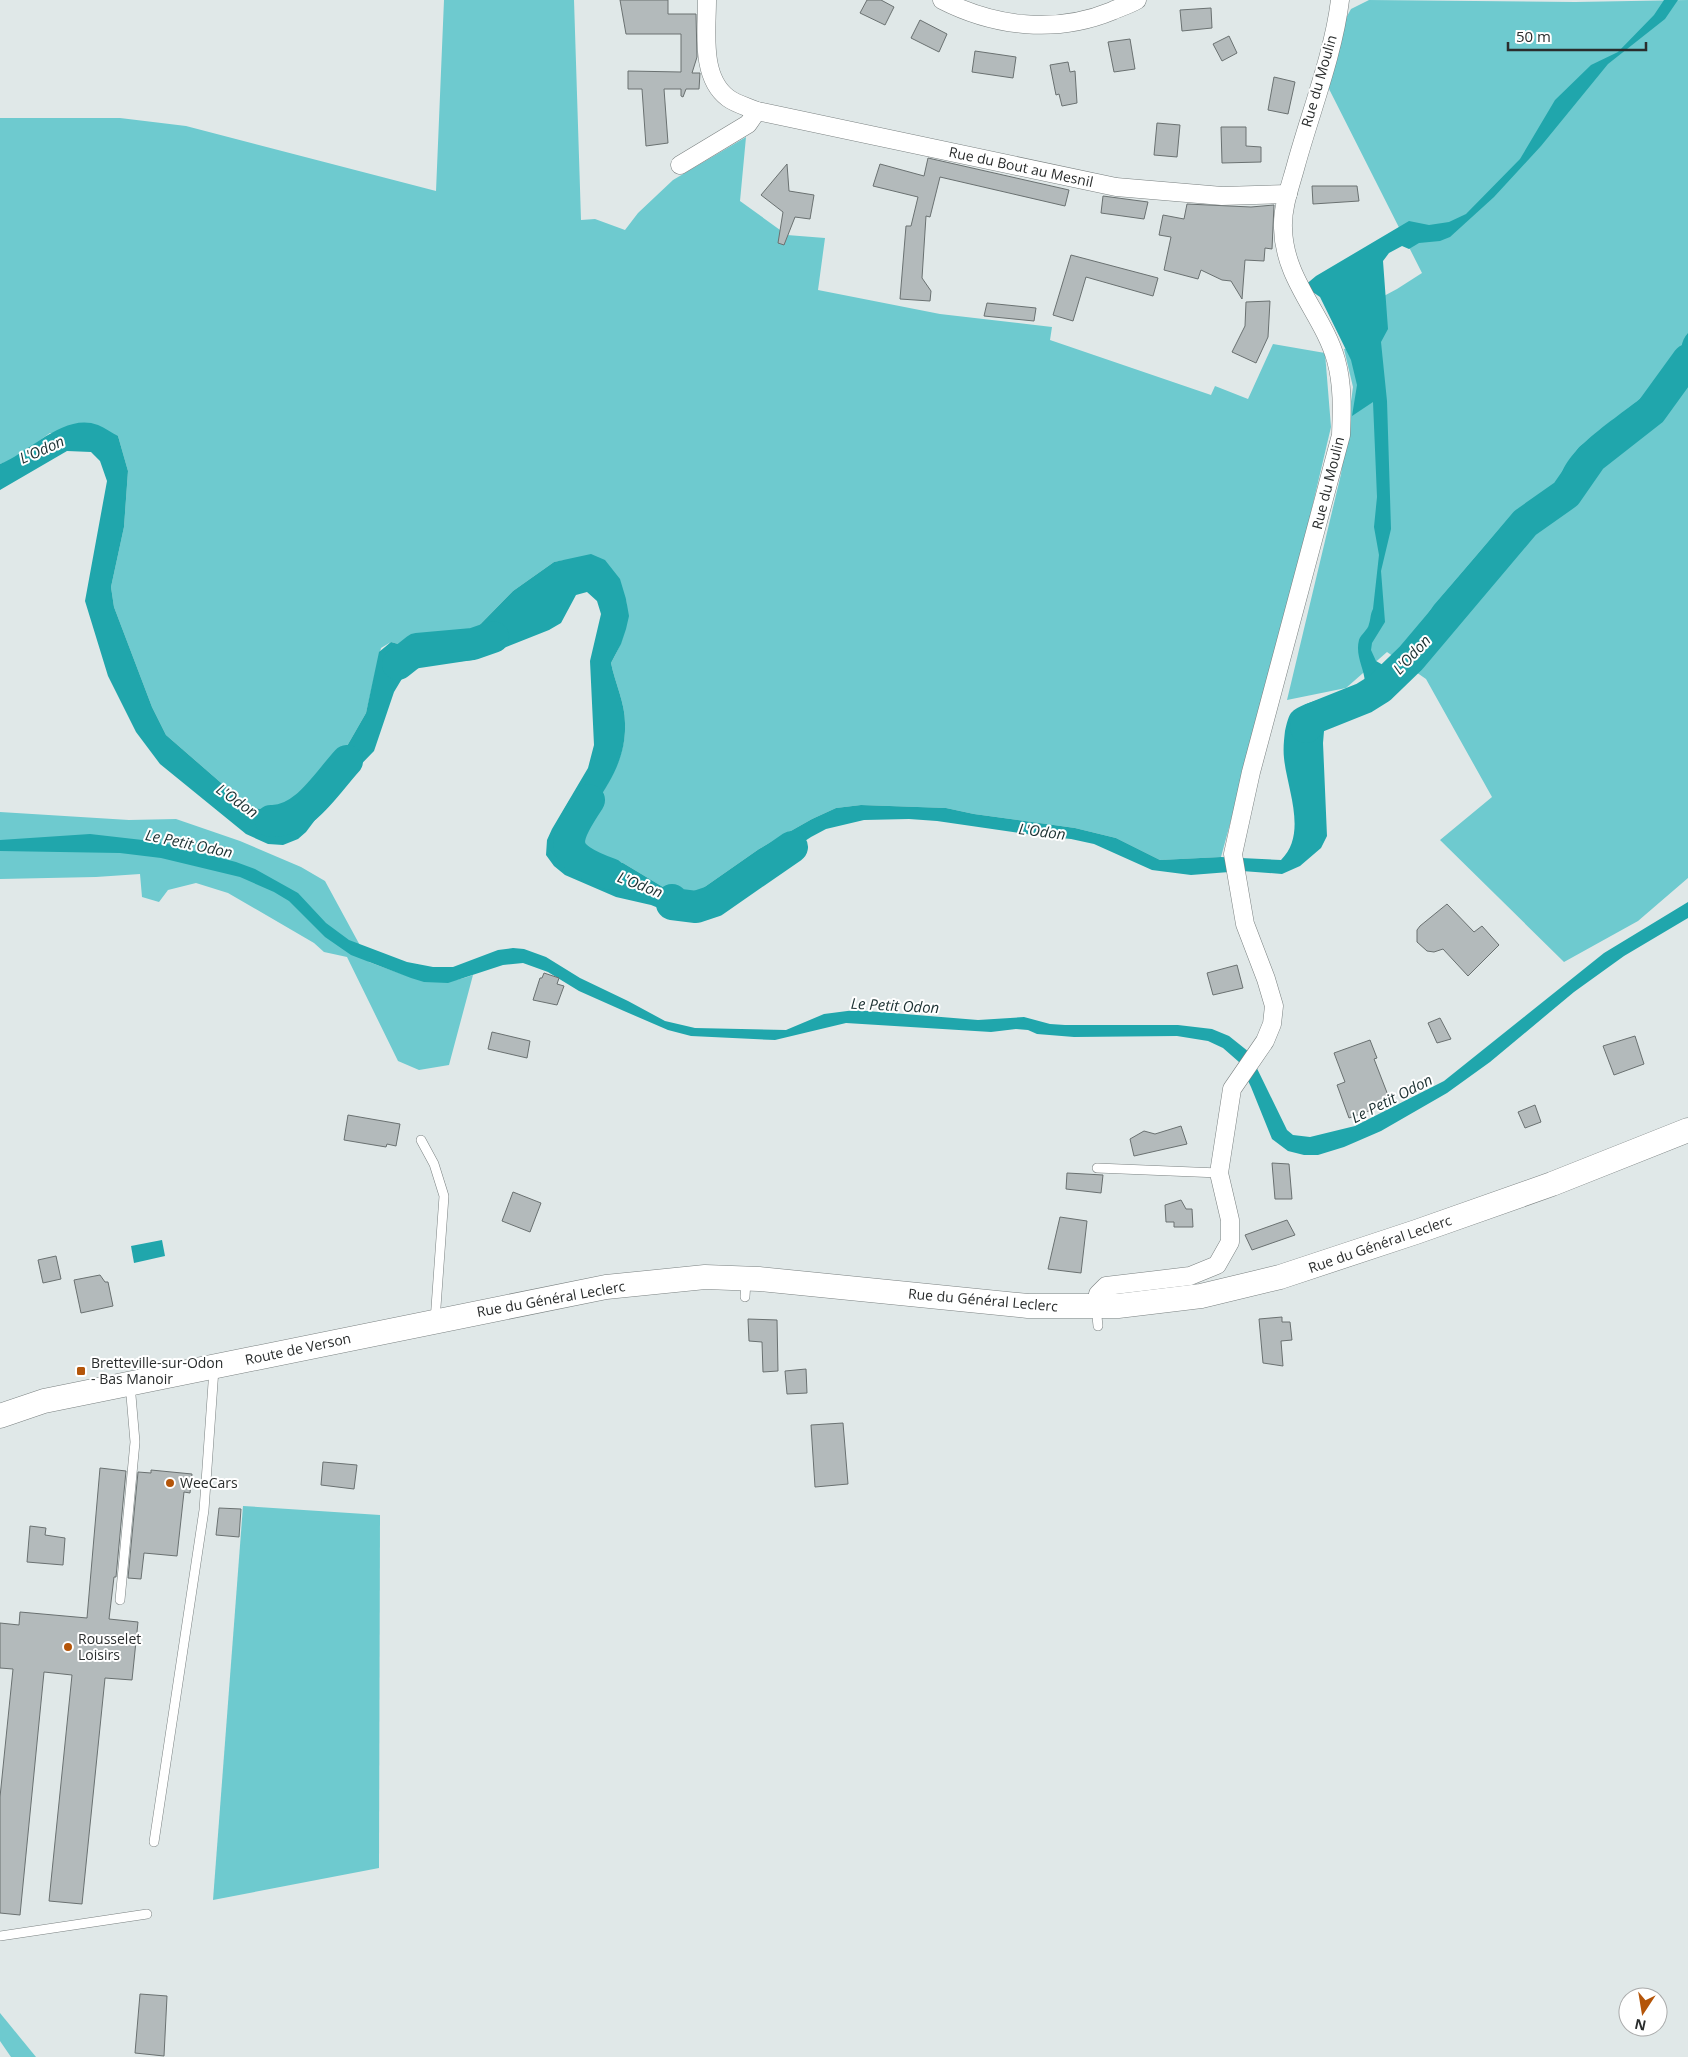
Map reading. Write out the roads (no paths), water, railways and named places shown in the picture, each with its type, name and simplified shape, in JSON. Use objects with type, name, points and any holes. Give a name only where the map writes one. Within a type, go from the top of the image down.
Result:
[{"type":"main road","name":"Rue du Général Leclerc","points":[[434,1321],[606,1287],[705,1278],[746,1288],[1028,1306],[1097,1316],[1201,1296],[1280,1276],[1552,1184],[1688,1130]]},
{"type":"main road","name":"Route de Verson","points":[[0,1416],[44,1401],[434,1321]]},
{"type":"main road","name":"Route de Verson","points":[[0,1401],[44,1401]]},
{"type":"street","name":"Rue du Bout au Mesnil","points":[[707,0],[710,69],[716,87],[729,99],[757,111],[1116,187],[1222,196],[1288,194]]},
{"type":"street","points":[[942,0],[960,9],[997,21],[1032,25],[1084,20],[1137,0]]},
{"type":"street","name":"Rue du Moulin","points":[[1219,1173],[1232,1089],[1254,1060],[1265,1041],[1272,1024],[1274,1006],[1245,924],[1233,854],[1252,772],[1340,435],[1342,398],[1336,359],[1321,325],[1297,285],[1287,252],[1283,227],[1288,194],[1322,76],[1340,0]]},
{"type":"street","points":[[680,165],[748,124],[757,111]]},
{"type":"street","points":[[1097,1316],[1098,1294],[1106,1286],[1190,1276],[1217,1266],[1230,1242],[1230,1220],[1219,1173]]},
{"type":"lane","points":[[421,1140],[434,1164],[444,1196],[434,1321]]},
{"type":"lane","points":[[1097,1168],[1219,1173]]},
{"type":"lane","points":[[154,1842],[204,1510],[214,1366]]},
{"type":"lane","points":[[120,1600],[135,1442],[130,1384]]},
{"type":"lane","points":[[0,1936],[147,1914]]},
{"type":"water","points":[[1664,0],[1678,0],[1665,19],[1608,64],[1541,146],[1494,197],[1450,237],[1440,241],[1419,243],[1409,249],[1402,246],[1389,253],[1383,261],[1388,329],[1381,342],[1387,401],[1391,529],[1381,571],[1385,622],[1372,643],[1371,650],[1376,661],[1383,665],[1397,660],[1434,605],[1511,516],[1543,499],[1560,482],[1564,469],[1572,456],[1584,443],[1643,397],[1669,371],[1677,361],[1684,339],[1688,333],[1688,358],[1644,416],[1583,469],[1520,532],[1461,595],[1398,668],[1349,700],[1333,714],[1324,731],[1323,743],[1327,836],[1321,848],[1300,866],[1282,874],[1242,871],[1191,875],[1152,870],[1094,844],[1071,839],[937,821],[909,819],[864,820],[826,829],[811,837],[703,908],[666,911],[651,905],[616,897],[565,875],[554,866],[546,855],[547,840],[588,768],[594,745],[590,661],[601,614],[597,601],[587,592],[576,595],[561,623],[549,630],[473,660],[413,669],[403,677],[394,692],[374,751],[342,784],[306,832],[298,839],[283,845],[268,844],[246,834],[160,764],[136,732],[108,676],[85,601],[107,481],[100,461],[91,452],[67,451],[0,490],[0,464],[60,429],[72,424],[85,422],[98,425],[118,436],[128,471],[124,527],[111,587],[114,607],[152,707],[166,735],[235,795],[255,808],[272,811],[292,810],[312,801],[366,713],[379,652],[391,642],[409,647],[448,647],[466,639],[513,591],[554,562],[591,554],[605,560],[620,579],[626,599],[629,616],[626,629],[611,663],[622,700],[625,723],[624,741],[614,773],[606,788],[565,844],[569,851],[576,855],[623,863],[663,887],[681,893],[696,893],[759,849],[812,819],[836,808],[861,805],[946,808],[974,814],[1075,828],[1116,838],[1160,860],[1221,857],[1281,860],[1289,849],[1295,824],[1284,755],[1285,731],[1288,719],[1297,708],[1347,691],[1365,682],[1358,646],[1360,638],[1368,626],[1373,609],[1379,555],[1374,527],[1377,497],[1373,402],[1352,416],[1357,385],[1351,360],[1320,297],[1304,286],[1316,276],[1409,221],[1429,225],[1449,222],[1466,214],[1520,159],[1555,100],[1591,65],[1618,52],[1654,15]]},
{"type":"water","points":[[90,834],[160,842],[236,862],[255,869],[298,893],[326,923],[349,940],[407,962],[433,967],[453,967],[498,950],[524,949],[546,957],[580,978],[665,1021],[695,1028],[786,1030],[824,1014],[855,1010],[978,1020],[1024,1017],[1050,1024],[1065,1025],[1178,1025],[1212,1029],[1229,1036],[1249,1052],[1287,1130],[1293,1135],[1310,1137],[1355,1126],[1444,1081],[1604,953],[1688,902],[1688,918],[1624,956],[1574,992],[1490,1062],[1447,1093],[1381,1131],[1344,1147],[1318,1155],[1304,1155],[1288,1151],[1272,1139],[1239,1062],[1223,1048],[1208,1041],[1177,1036],[1074,1037],[1037,1034],[1028,1030],[1016,1029],[991,1032],[846,1023],[775,1040],[691,1036],[668,1030],[624,1011],[579,991],[548,972],[523,963],[503,965],[448,983],[424,982],[411,978],[351,955],[325,937],[289,901],[240,877],[161,858],[120,853],[0,851],[0,840]]},
{"type":"water","points":[[162,1240],[165,1256],[134,1263],[131,1246]]},
{"type":"waterway","name":"L'Odon","points":[[1306,727],[1314,718],[1364,698],[1380,688],[1411,658],[1525,523],[1566,494],[1591,458],[1651,411],[1688,360]]},
{"type":"waterway","name":"L'Odon","points":[[398,664],[417,649],[473,644],[493,637]]},
{"type":"waterway","name":"L'Odon","points":[[271,821],[283,820],[304,809],[347,761]]},
{"type":"waterway","name":"L'Odon","points":[[589,800],[573,827],[570,846],[573,853],[581,860],[610,874]]},
{"type":"waterway","name":"L'Odon","points":[[672,900],[672,904],[696,907],[714,901],[792,847]]},
{"type":"place","name":"Bretteville-sur-Odon - Bas Manoir","points":[[81,1371]]},
{"type":"place","name":"WeeCars","points":[[170,1483]]},
{"type":"place","name":"Rousselet Loisirs","points":[[68,1647]]},
{"type":"water label","name":"Le Petit Odon","points":[[189,844]]},
{"type":"water label","name":"Le Petit Odon","points":[[895,1006]]},
{"type":"water label","name":"Le Petit Odon","points":[[1392,1099]]}]
